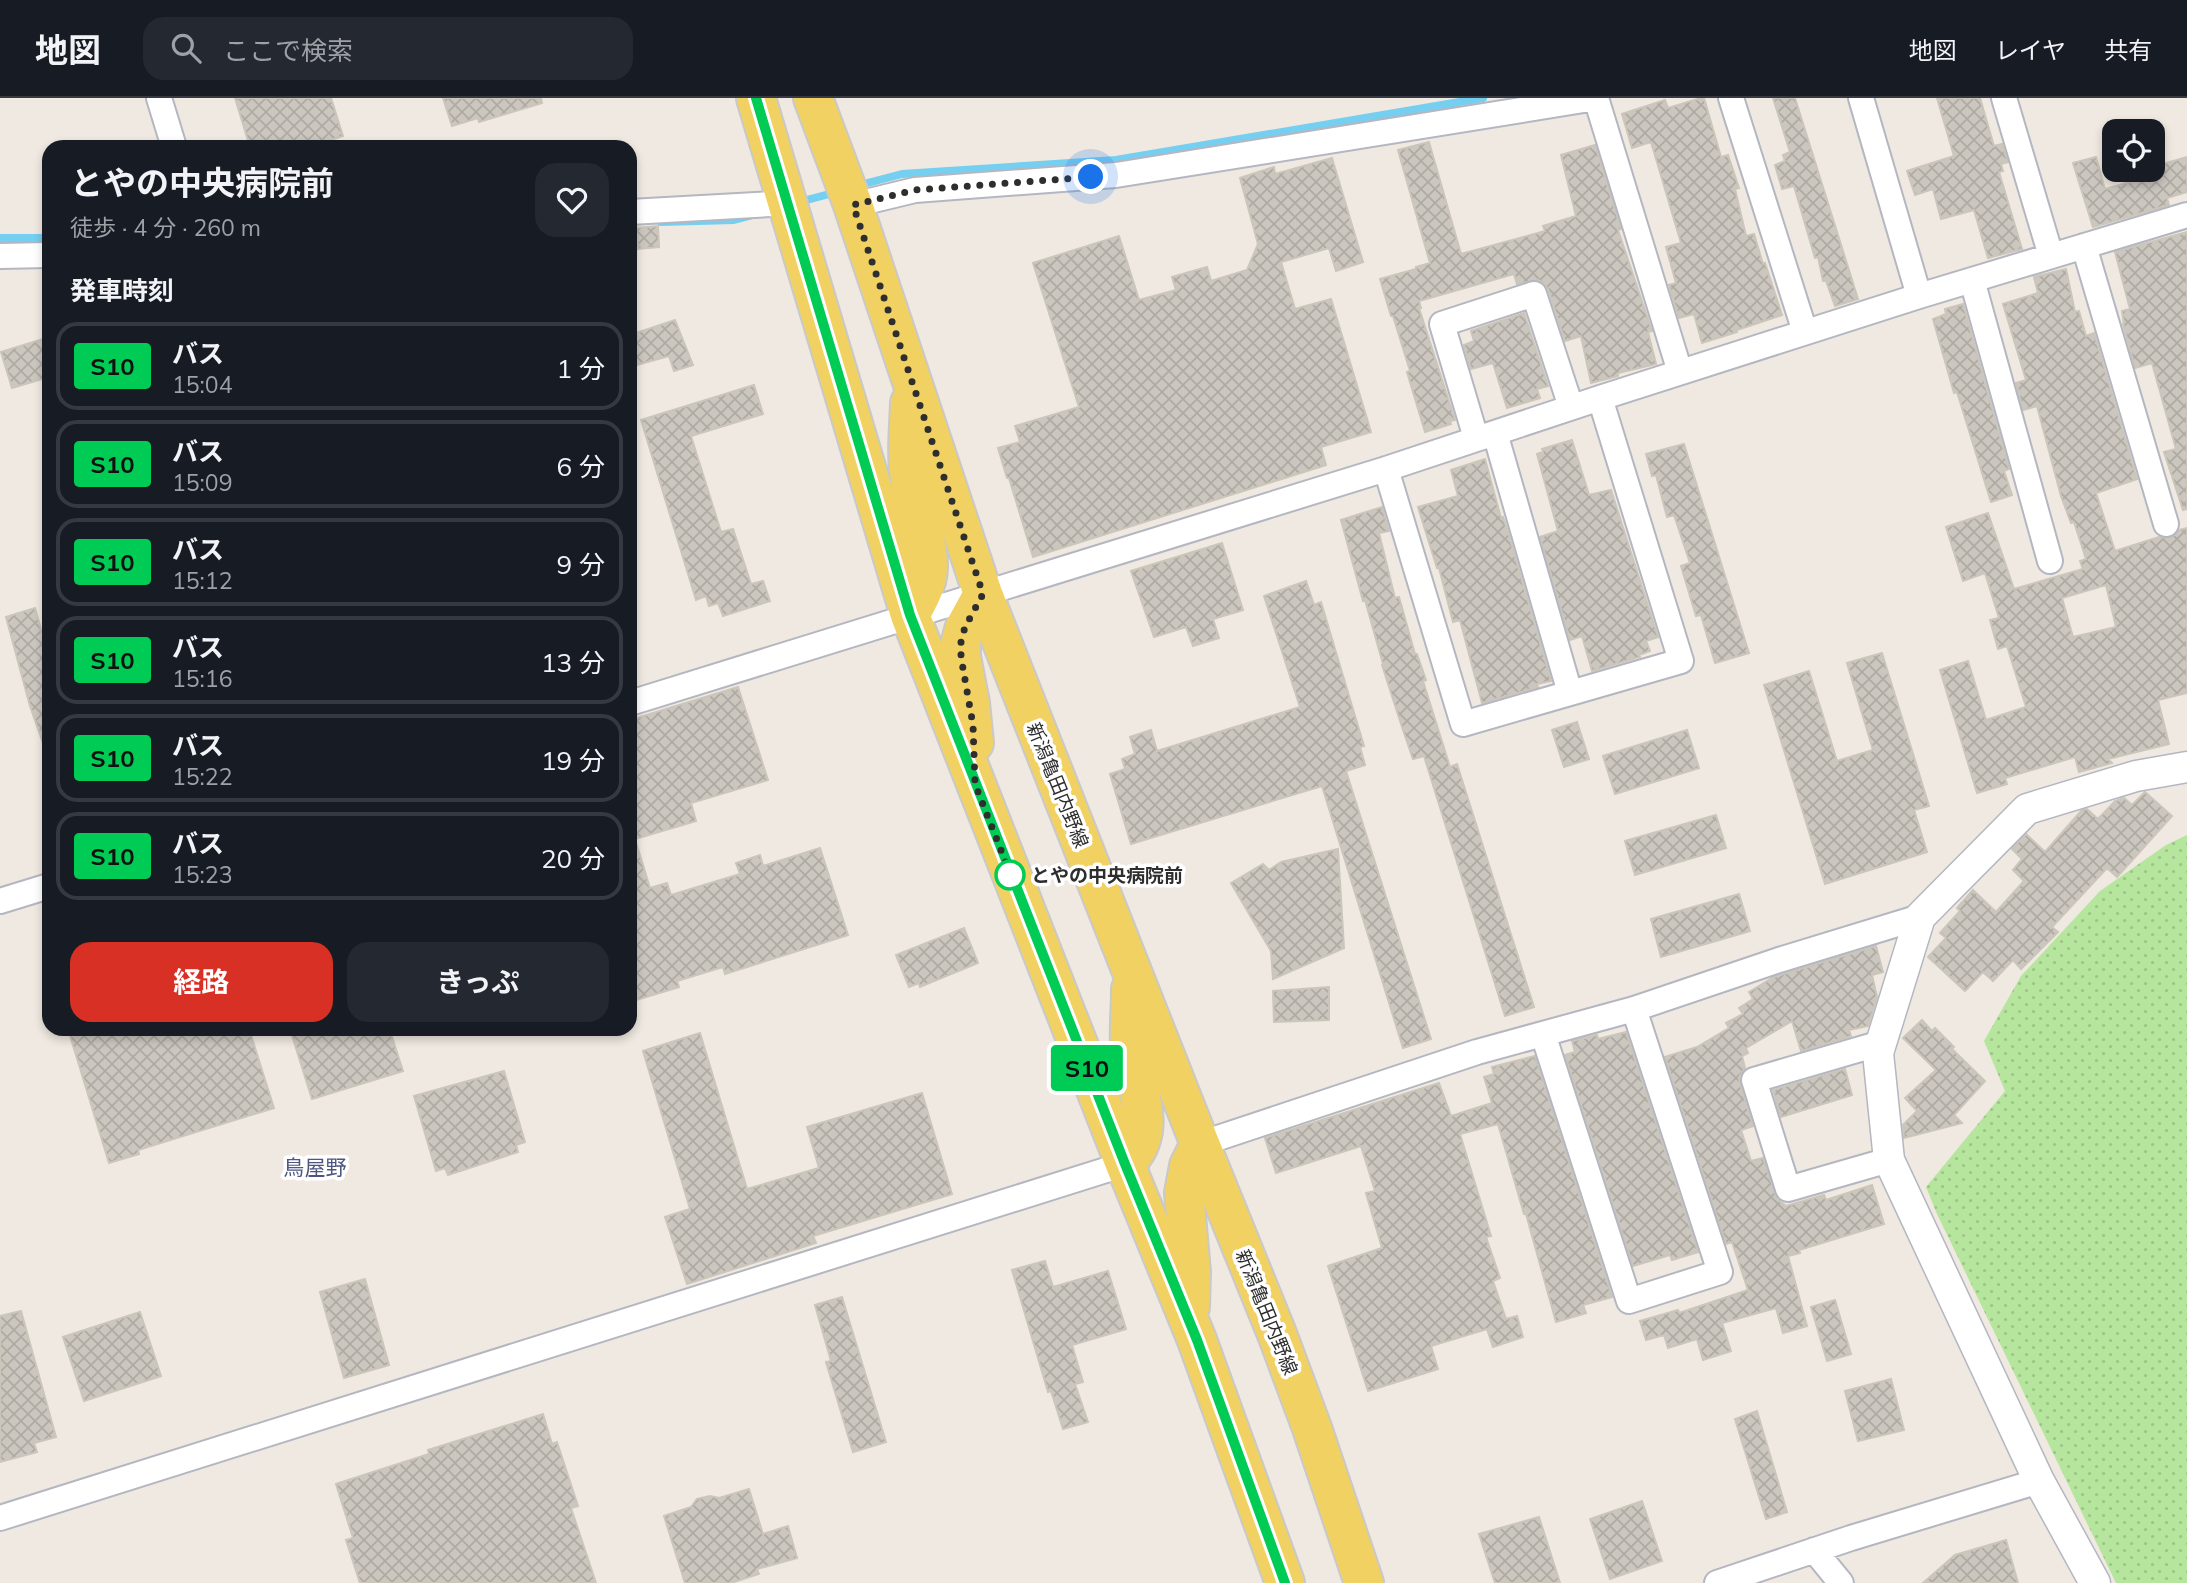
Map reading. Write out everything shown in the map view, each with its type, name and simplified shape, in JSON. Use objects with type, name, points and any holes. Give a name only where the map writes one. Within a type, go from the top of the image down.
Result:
[{"type":"main road","points":[[756,98],[910,615],[1190,1323],[1285,1583]]},
{"type":"main road","name":"新潟亀田内野線","points":[[813,98],[853,205],[983,594],[1277,1334],[1364,1583]]},
{"type":"main road","points":[[910,376],[911,483],[928,571],[926,583],[910,615]]},
{"type":"main road","points":[[975,784],[973,725],[961,657],[961,641],[965,627],[983,594]]},
{"type":"main road","points":[[1125,1164],[1139,1147],[1144,1121],[1144,1108],[1130,1044],[1131,970]]},
{"type":"main road","points":[[1190,1323],[1191,1272],[1184,1193],[1189,1166],[1200,1144]]},
{"type":"street","points":[[159,98],[172,140]]},
{"type":"street","points":[[853,205],[915,190],[1116,176],[1596,98],[1680,372]]},
{"type":"street","points":[[1731,98],[1805,332]]},
{"type":"street","points":[[1861,98],[1919,296]]},
{"type":"street","points":[[2004,98],[2051,256]]},
{"type":"street","points":[[637,212],[789,203]]},
{"type":"street","points":[[637,702],[1385,469],[1919,296],[2187,215]]},
{"type":"street","points":[[2084,246],[2166,524]]},
{"type":"street","points":[[0,256],[42,255]]},
{"type":"street","points":[[1972,280],[2050,561]]},
{"type":"street","points":[[1570,693],[1486,436],[1442,324],[1534,294],[1571,407]]},
{"type":"street","points":[[1385,469],[1463,724],[1681,661],[1600,398]]},
{"type":"street","points":[[2095,1583],[2039,1481],[1889,1160],[1878,1053],[1920,918],[2027,809],[2136,776],[2187,767]]},
{"type":"street","points":[[0,901],[42,888]]},
{"type":"street","points":[[1200,1144],[1476,1052],[1634,1009],[1779,960],[1920,918]]},
{"type":"street","points":[[1543,1034],[1629,1300],[1720,1272],[1634,1009]]},
{"type":"street","points":[[1881,1043],[1754,1080],[1788,1189],[1889,1160]]},
{"type":"street","points":[[0,1518],[1125,1164]]},
{"type":"street","points":[[1717,1583],[1814,1550],[2039,1481]]},
{"type":"street","points":[[1814,1550],[1841,1583]]},
{"type":"green space","points":[[2187,835],[2187,1583],[2116,1583],[1926,1187],[2005,1091],[1984,1041],[2021,976],[2100,891],[2166,845]]},
{"type":"building","points":[[235,98],[331,98],[343,136],[331,140],[248,140]]},
{"type":"building","points":[[443,98],[541,98],[542,103],[479,122],[478,118],[452,126]]},
{"type":"building","points":[[1704,98],[1721,157],[1728,155],[1739,188],[1735,189],[1746,236],[1754,234],[1782,315],[1702,343],[1694,314],[1679,318],[1669,285],[1676,283],[1666,247],[1681,243],[1651,142],[1632,148],[1622,114],[1665,100],[1668,108]]},
{"type":"building","points":[[1773,98],[1795,98],[1858,299],[1835,306],[1826,281],[1823,281],[1818,257],[1815,258],[1794,186],[1782,189],[1775,165],[1785,161],[1783,155],[1790,152]]},
{"type":"building","points":[[1937,98],[1980,98],[1994,146],[2002,144],[2008,162],[2001,164],[2003,171],[1999,172],[2022,249],[1988,258],[1974,210],[1941,219],[1933,189],[1915,195],[1907,171],[1954,156]]},
{"type":"building","points":[[1429,142],[1461,254],[1545,231],[1543,226],[1576,216],[1561,155],[1595,145],[1621,229],[1618,230],[1652,331],[1648,332],[1656,364],[1591,383],[1581,336],[1565,341],[1548,289],[1538,280],[1517,284],[1514,274],[1419,301],[1455,420],[1450,421],[1451,424],[1425,432],[1407,372],[1410,371],[1380,279],[1430,263],[1398,150]]},
{"type":"building","points":[[2096,157],[2105,189],[2130,182],[2165,182],[2165,163],[2187,157],[2187,192],[2167,198],[2169,205],[2093,227],[2073,163]]},
{"type":"building","points":[[1332,158],[1363,262],[1336,271],[1329,248],[1281,262],[1295,309],[1331,299],[1371,432],[1321,447],[1326,465],[1033,557],[998,448],[1020,442],[1015,426],[1079,407],[1033,263],[1119,236],[1139,300],[1176,290],[1172,277],[1207,267],[1211,281],[1247,270],[1258,244],[1240,178],[1274,167],[1275,174]]},
{"type":"building","points":[[658,226],[659,247],[638,249],[637,228]]},
{"type":"building","points":[[2187,232],[2187,509],[2183,510],[2164,452],[2176,449],[2152,363],[2135,368],[2123,324],[2122,311],[2130,309],[2115,252]]},
{"type":"building","points":[[2066,269],[2075,312],[2079,311],[2086,336],[2094,333],[2137,479],[2096,493],[2115,551],[2159,537],[2171,538],[2179,530],[2187,528],[2187,693],[2158,700],[2169,744],[2108,759],[2112,763],[2079,772],[2075,757],[2005,778],[2007,784],[1977,793],[1940,670],[1968,661],[1986,720],[2026,707],[2007,646],[1998,649],[1990,620],[1999,618],[1985,573],[1963,581],[1946,527],[1988,513],[2014,589],[2083,569],[2080,561],[2086,559],[2074,522],[2071,523],[2061,496],[2037,406],[2023,410],[2016,383],[2026,380],[2003,304],[2038,293],[2034,277]],"holes":[[[2106,585],[2116,627],[2073,637],[2062,598]]]},
{"type":"building","points":[[1963,304],[2009,469],[2004,471],[2012,495],[1991,502],[1957,392],[1954,393],[1933,319],[1946,314],[1945,309]]},
{"type":"building","points":[[1524,313],[1548,386],[1537,389],[1540,398],[1507,408],[1493,363],[1471,369],[1464,345],[1474,341],[1471,331]]},
{"type":"building","points":[[675,320],[693,365],[674,371],[669,356],[637,365],[637,333]]},
{"type":"building","points":[[42,339],[42,379],[12,388],[1,352]]},
{"type":"building","points":[[754,385],[763,414],[691,436],[721,532],[733,529],[751,584],[763,581],[770,601],[723,616],[718,603],[709,606],[706,596],[696,600],[641,420]]},
{"type":"building","points":[[1572,440],[1589,495],[1611,490],[1658,637],[1646,641],[1650,651],[1639,655],[1640,657],[1592,671],[1582,636],[1570,640],[1540,537],[1558,531],[1537,454],[1543,452],[1542,449]]},
{"type":"building","points":[[1684,444],[1749,653],[1715,663],[1701,615],[1696,616],[1681,566],[1690,563],[1674,515],[1667,517],[1656,475],[1652,476],[1646,454]]},
{"type":"building","points":[[1485,459],[1551,681],[1482,703],[1460,620],[1453,622],[1439,568],[1418,507],[1458,496],[1451,470]]},
{"type":"building","points":[[1382,507],[1389,531],[1379,533],[1395,598],[1399,597],[1450,767],[1457,764],[1534,1007],[1505,1016],[1424,756],[1413,759],[1402,727],[1341,520]]},
{"type":"building","points":[[1222,543],[1243,610],[1213,619],[1219,638],[1193,646],[1186,627],[1154,637],[1131,571]]},
{"type":"building","points":[[1306,581],[1314,605],[1321,602],[1364,746],[1360,747],[1365,765],[1346,771],[1431,1039],[1403,1048],[1322,786],[1131,844],[1110,774],[1125,769],[1122,759],[1135,754],[1130,737],[1151,730],[1157,751],[1300,707],[1264,596]]},
{"type":"building","points":[[35,608],[42,632],[42,740],[30,706],[6,617]]},
{"type":"building","points":[[1882,653],[1929,806],[1914,810],[1927,852],[1825,884],[1764,685],[1809,671],[1837,761],[1873,750],[1847,663]]},
{"type":"building","points":[[738,687],[768,780],[691,803],[696,821],[637,838],[637,718]]},
{"type":"building","points":[[1577,722],[1589,759],[1564,767],[1552,730]]},
{"type":"building","points":[[1687,730],[1699,768],[1615,794],[1603,756]]},
{"type":"building","points":[[2145,792],[2172,816],[2117,877],[2107,868],[2052,927],[2058,932],[2021,969],[2013,960],[1993,981],[1983,972],[1965,991],[1928,957],[1946,938],[1940,933],[1960,911],[1957,908],[1973,890],[1996,912],[2024,881],[2013,870],[2022,859],[2012,849],[2026,834],[2045,852],[2082,810],[2087,809],[2098,819],[2115,801],[2124,798],[2132,805]]},
{"type":"building","points":[[1716,815],[1726,848],[1635,875],[1625,841]]},
{"type":"building","points":[[637,846],[650,888],[667,883],[671,895],[740,874],[736,863],[760,855],[763,866],[820,848],[848,935],[725,974],[723,967],[677,981],[679,987],[637,1000]]},
{"type":"building","points":[[1338,849],[1344,948],[1273,979],[1271,951],[1231,883],[1263,864],[1269,870],[1281,862]]},
{"type":"building","points":[[1739,894],[1750,931],[1661,957],[1651,919]]},
{"type":"building","points":[[964,928],[978,963],[920,987],[919,983],[909,987],[896,955]]},
{"type":"building","points":[[1876,946],[1883,972],[1872,975],[1877,997],[1868,1026],[1849,1030],[1851,1036],[1801,1051],[1792,1021],[1746,1048],[1748,1053],[1742,1056],[1745,1068],[1739,1077],[1753,1126],[1741,1130],[1751,1161],[1763,1158],[1777,1199],[1786,1206],[1824,1195],[1826,1200],[1872,1185],[1884,1224],[1799,1250],[1800,1253],[1788,1256],[1807,1326],[1783,1333],[1776,1308],[1722,1323],[1731,1351],[1703,1360],[1697,1339],[1668,1348],[1664,1335],[1646,1340],[1640,1321],[1678,1310],[1679,1313],[1748,1290],[1732,1242],[1726,1244],[1665,1057],[1697,1047],[1729,1028],[1726,1023],[1743,1014],[1739,1008],[1753,999],[1749,992],[1774,977]]},
{"type":"building","points":[[1329,987],[1329,1020],[1274,1022],[1273,991]]},
{"type":"building","points":[[1922,1020],[1932,1031],[1935,1028],[1985,1081],[1954,1115],[1962,1123],[1904,1138],[1903,1125],[1917,1111],[1905,1098],[1936,1070],[1903,1038]]},
{"type":"building","points":[[1626,1032],[1698,1252],[1672,1260],[1670,1255],[1633,1266],[1565,1055],[1575,1052],[1572,1041],[1597,1035],[1598,1039]]},
{"type":"building","points":[[700,1033],[747,1189],[819,1168],[807,1127],[922,1093],[952,1194],[813,1236],[816,1243],[687,1284],[665,1217],[690,1209],[643,1051]]},
{"type":"building","points":[[70,1036],[251,1036],[274,1108],[138,1150],[139,1154],[109,1163]]},
{"type":"building","points":[[292,1036],[392,1036],[403,1071],[312,1099]]},
{"type":"building","points":[[1535,1056],[1612,1297],[1583,1305],[1586,1313],[1556,1322],[1498,1124],[1460,1134],[1491,1236],[1486,1237],[1500,1278],[1493,1281],[1506,1319],[1517,1316],[1523,1337],[1493,1347],[1487,1329],[1431,1346],[1438,1369],[1368,1391],[1328,1266],[1382,1248],[1366,1193],[1375,1191],[1361,1146],[1276,1173],[1265,1138],[1439,1083],[1451,1116],[1492,1103],[1484,1077],[1494,1074],[1492,1067]]},
{"type":"building","points":[[1845,1069],[1852,1095],[1781,1117],[1773,1090]]},
{"type":"building","points":[[504,1071],[525,1142],[516,1145],[518,1152],[448,1175],[445,1168],[436,1171],[414,1096]]},
{"type":"building","points":[[1045,1261],[1053,1287],[1108,1271],[1126,1329],[1072,1345],[1083,1382],[1075,1384],[1088,1422],[1063,1429],[1051,1391],[1048,1392],[1012,1270]]},
{"type":"building","points":[[365,1279],[389,1365],[344,1378],[320,1292]]},
{"type":"building","points":[[842,1297],[886,1442],[853,1452],[826,1362],[831,1361],[815,1305]]},
{"type":"building","points":[[1835,1300],[1851,1354],[1827,1361],[1811,1307]]},
{"type":"building","points":[[21,1311],[56,1437],[34,1443],[37,1452],[0,1462],[0,1316]]},
{"type":"building","points":[[140,1312],[161,1376],[84,1401],[63,1337]]},
{"type":"building","points":[[1891,1379],[1904,1430],[1858,1441],[1845,1391]]},
{"type":"building","points":[[1757,1411],[1787,1512],[1766,1519],[1735,1419]]},
{"type":"building","points":[[543,1414],[552,1444],[557,1442],[578,1506],[571,1508],[596,1583],[360,1583],[346,1540],[353,1538],[336,1484],[429,1454],[428,1450]]},
{"type":"building","points":[[749,1489],[763,1534],[788,1526],[797,1558],[757,1569],[759,1574],[731,1583],[685,1583],[664,1516],[691,1507],[697,1499],[710,1496],[719,1498]]},
{"type":"building","points":[[1642,1501],[1662,1561],[1610,1579],[1590,1519]]},
{"type":"building","points":[[1539,1517],[1560,1583],[1495,1583],[1479,1534]]},
{"type":"building","points":[[2006,1540],[2018,1583],[1923,1583],[1955,1555]]},
{"type":"waterway","points":[[856,186],[902,174],[1116,160],[1483,98]]},
{"type":"waterway","points":[[799,202],[837,192]]},
{"type":"waterway","points":[[661,222],[734,220],[749,216]]},
{"type":"waterway","points":[[0,238],[42,238]]},
{"type":"bus line","name":"S10","points":[[756,98],[910,615],[1125,1164],[1197,1340],[1285,1583]]},
{"type":"place","name":"とやの中央病院前","points":[[1010,875]]},
{"type":"district","name":"鳥屋野","points":[[315,1167]]},
{"type":"route","points":[[1010,875],[1015,886],[975,784],[973,725],[961,657],[961,641],[965,627],[983,594],[853,205],[915,190],[1091,177]]}]
